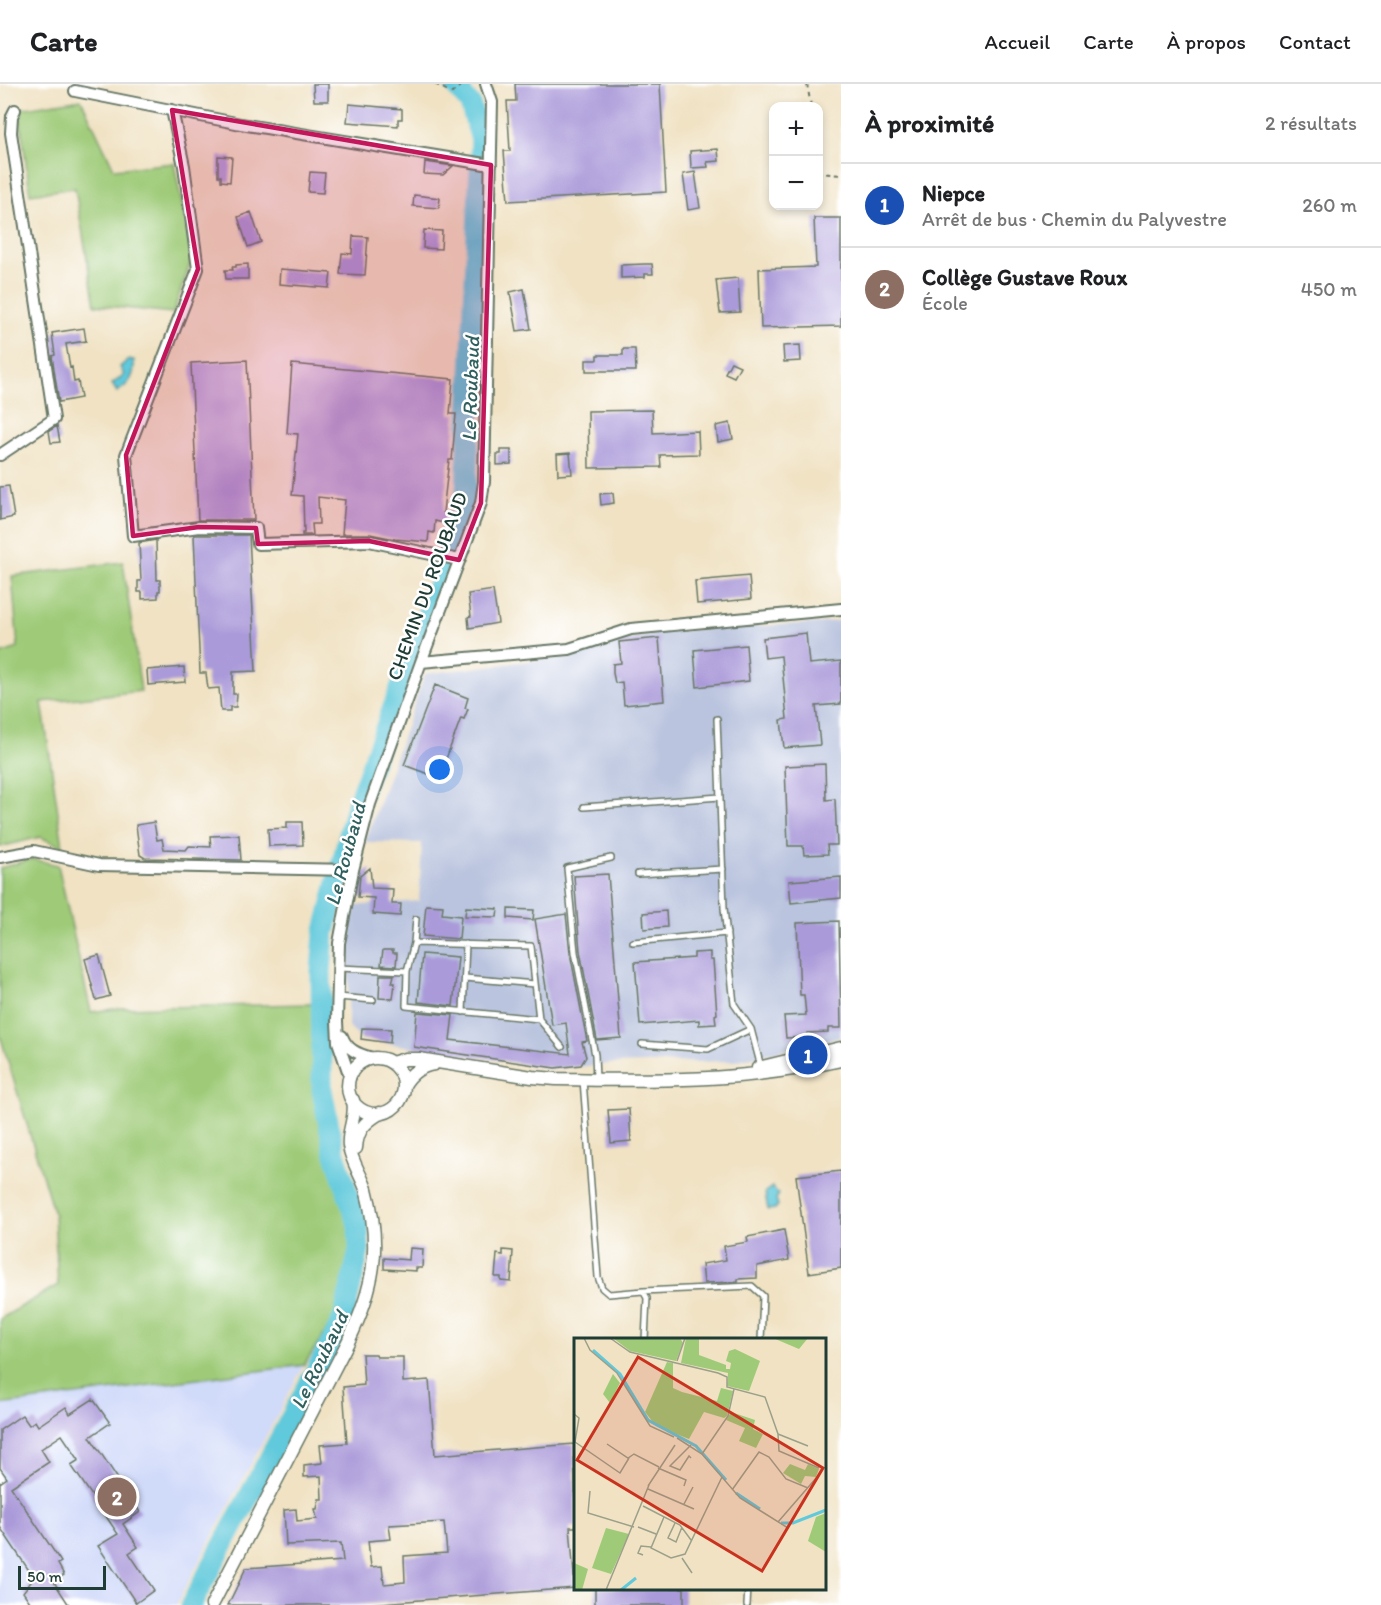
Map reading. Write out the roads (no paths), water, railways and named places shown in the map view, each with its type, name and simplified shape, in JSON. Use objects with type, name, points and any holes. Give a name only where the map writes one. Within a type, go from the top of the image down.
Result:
[{"type":"street","name":"CHEMIN DU ROUBAUD","points":[[350,1077],[338,1042],[337,1021],[339,943],[350,870],[370,804],[481,503],[484,482],[492,102],[486,84]]},
{"type":"street","points":[[75,91],[241,124],[491,165]]},
{"type":"street","points":[[0,455],[54,418],[11,133],[15,110]]},
{"type":"street","points":[[172,110],[184,166],[198,269],[126,455],[133,536],[199,527],[256,528],[258,544],[369,541],[459,560]]},
{"type":"street","points":[[421,662],[569,649],[631,629],[841,609]]},
{"type":"street","points":[[0,857],[34,851],[99,865],[350,870]]},
{"type":"street","name":"CHEMIN DU ROUBAUD","points":[[337,1021],[347,1046],[358,1054],[372,1058]]},
{"type":"street","points":[[734,1077],[761,1067],[841,1048]]},
{"type":"street","points":[[212,1605],[362,1314],[370,1286],[375,1257],[373,1222],[366,1190],[349,1148],[355,1115],[353,1100],[348,1089],[350,1077],[357,1065],[372,1058],[380,1058],[392,1063],[400,1071],[404,1085]]},
{"type":"street","points":[[392,1063],[410,1058],[532,1077],[590,1080],[706,1080],[788,1070],[841,1060]]},
{"type":"street","points":[[359,1170],[355,1147],[366,1122],[396,1105],[404,1085],[415,1071],[431,1064],[448,1064]]},
{"type":"street","points":[[353,1100],[363,1110],[381,1113]]},
{"type":"lane","points":[[717,719],[723,869],[734,1004],[751,1029],[761,1067]]},
{"type":"lane","points":[[584,807],[720,797]]},
{"type":"lane","points":[[611,858],[567,868],[575,952],[595,1054],[590,1080],[598,1277],[602,1288],[609,1294],[752,1286],[763,1296],[761,1338]]},
{"type":"lane","points":[[638,874],[723,869]]},
{"type":"lane","points":[[416,919],[414,943],[407,971],[406,1006],[539,1019]]},
{"type":"lane","points":[[633,942],[727,933]]},
{"type":"lane","points":[[414,943],[531,946],[539,1019],[562,1047]]},
{"type":"lane","points":[[463,1012],[466,944]]},
{"type":"lane","points":[[338,968],[407,971]]},
{"type":"lane","points":[[465,978],[535,984]]},
{"type":"lane","points":[[338,997],[373,1000]]},
{"type":"lane","points":[[642,1044],[708,1049],[751,1029]]},
{"type":"lane","points":[[643,1291],[647,1298],[645,1338]]},
{"type":"lane","points":[[747,1605],[748,1590]]},
{"type":"water","points":[[128,360],[134,360],[134,371],[128,383],[117,392],[112,384],[124,375],[120,367]]},
{"type":"water","points":[[772,1187],[779,1194],[776,1199],[778,1205],[775,1209],[768,1210],[765,1192]]},
{"type":"waterway","name":"Le Roubaud","points":[[191,1605],[344,1316],[359,1250],[358,1225],[334,1151],[322,1090],[321,971],[324,935],[355,810],[461,524],[466,493],[481,139],[470,104],[454,84]]},
{"type":"place","name":"Niepce","points":[[808,1055]]},
{"type":"place","name":"Collège Gustave Roux","points":[[117,1497]]}]
